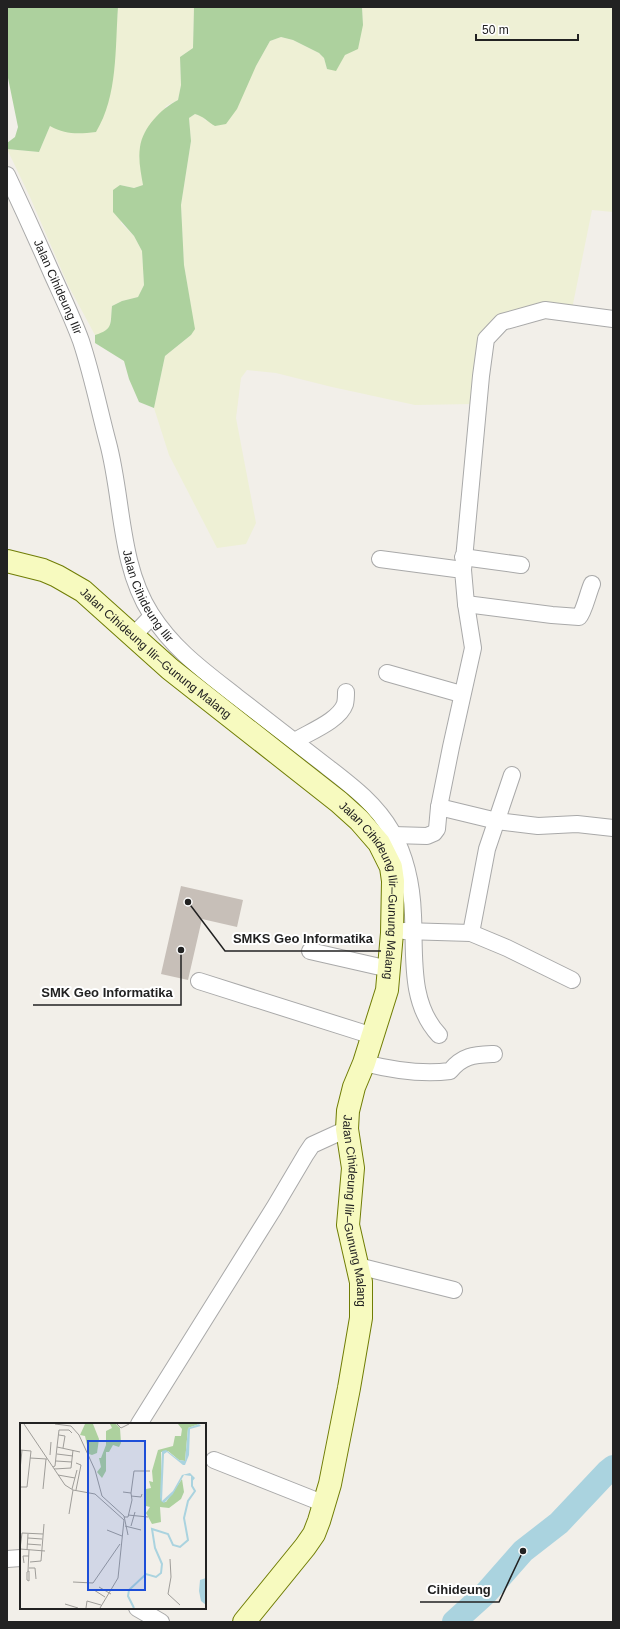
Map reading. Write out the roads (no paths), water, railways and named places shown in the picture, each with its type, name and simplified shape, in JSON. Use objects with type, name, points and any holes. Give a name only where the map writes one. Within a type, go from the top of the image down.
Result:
[{"type":"main road","name":"Jalan Cihideung Ilir–Gunung Malang","points":[[7,561],[43,570],[83,591],[170,669],[339,802],[359,820],[379,843],[391,867],[404,931],[389,969],[387,990],[364,1063],[354,1087],[341,1132],[353,1168],[348,1225],[358,1266],[362,1295],[361,1318],[349,1388],[325,1504],[314,1534],[244,1622]]},
{"type":"street","name":"Jalan Cihideung Ilir","points":[[7,175],[71,314],[82,344],[114,464],[121,521],[134,576],[152,616],[189,660],[362,794],[375,808],[393,835],[402,855],[412,896],[404,931],[415,966],[418,994],[422,1010],[431,1026],[439,1035]]},
{"type":"street","points":[[393,835],[417,837],[427,836],[434,833],[437,829],[439,808],[461,694],[468,673],[473,648],[466,604],[463,564],[480,376],[486,339],[502,322],[545,310],[613,319]]},
{"type":"street","points":[[380,559],[463,564],[521,565]]},
{"type":"street","points":[[466,604],[579,617],[583,614],[586,598],[592,584]]},
{"type":"street","points":[[133,636],[152,616]]},
{"type":"street","points":[[387,673],[461,694]]},
{"type":"street","points":[[295,741],[328,722],[340,713],[345,704],[346,692]]},
{"type":"street","points":[[471,933],[487,849],[512,775]]},
{"type":"street","points":[[439,808],[497,821],[538,826],[577,824],[613,828]]},
{"type":"street","points":[[404,931],[471,933],[507,948],[572,980]]},
{"type":"street","points":[[310,951],[389,969]]},
{"type":"street","points":[[199,981],[373,1036]]},
{"type":"street","points":[[364,1063],[387,1069],[417,1072],[443,1072],[450,1071],[457,1062],[470,1056],[494,1054]]},
{"type":"street","points":[[140,1423],[312,1145],[341,1132]]},
{"type":"street","points":[[358,1266],[454,1290]]},
{"type":"street","points":[[214,1460],[325,1504]]},
{"type":"street","points":[[7,1558],[20,1558]]},
{"type":"street","points":[[139,1609],[161,1622]]},
{"type":"waterway","points":[[454,1622],[486,1593],[523,1551],[559,1523],[613,1467]]},
{"type":"place","name":"SMKS Geo Informatika","points":[[188,902]]},
{"type":"place","name":"SMK Geo Informatika","points":[[181,950]]},
{"type":"place","name":"Cihideung","points":[[523,1551]]}]
